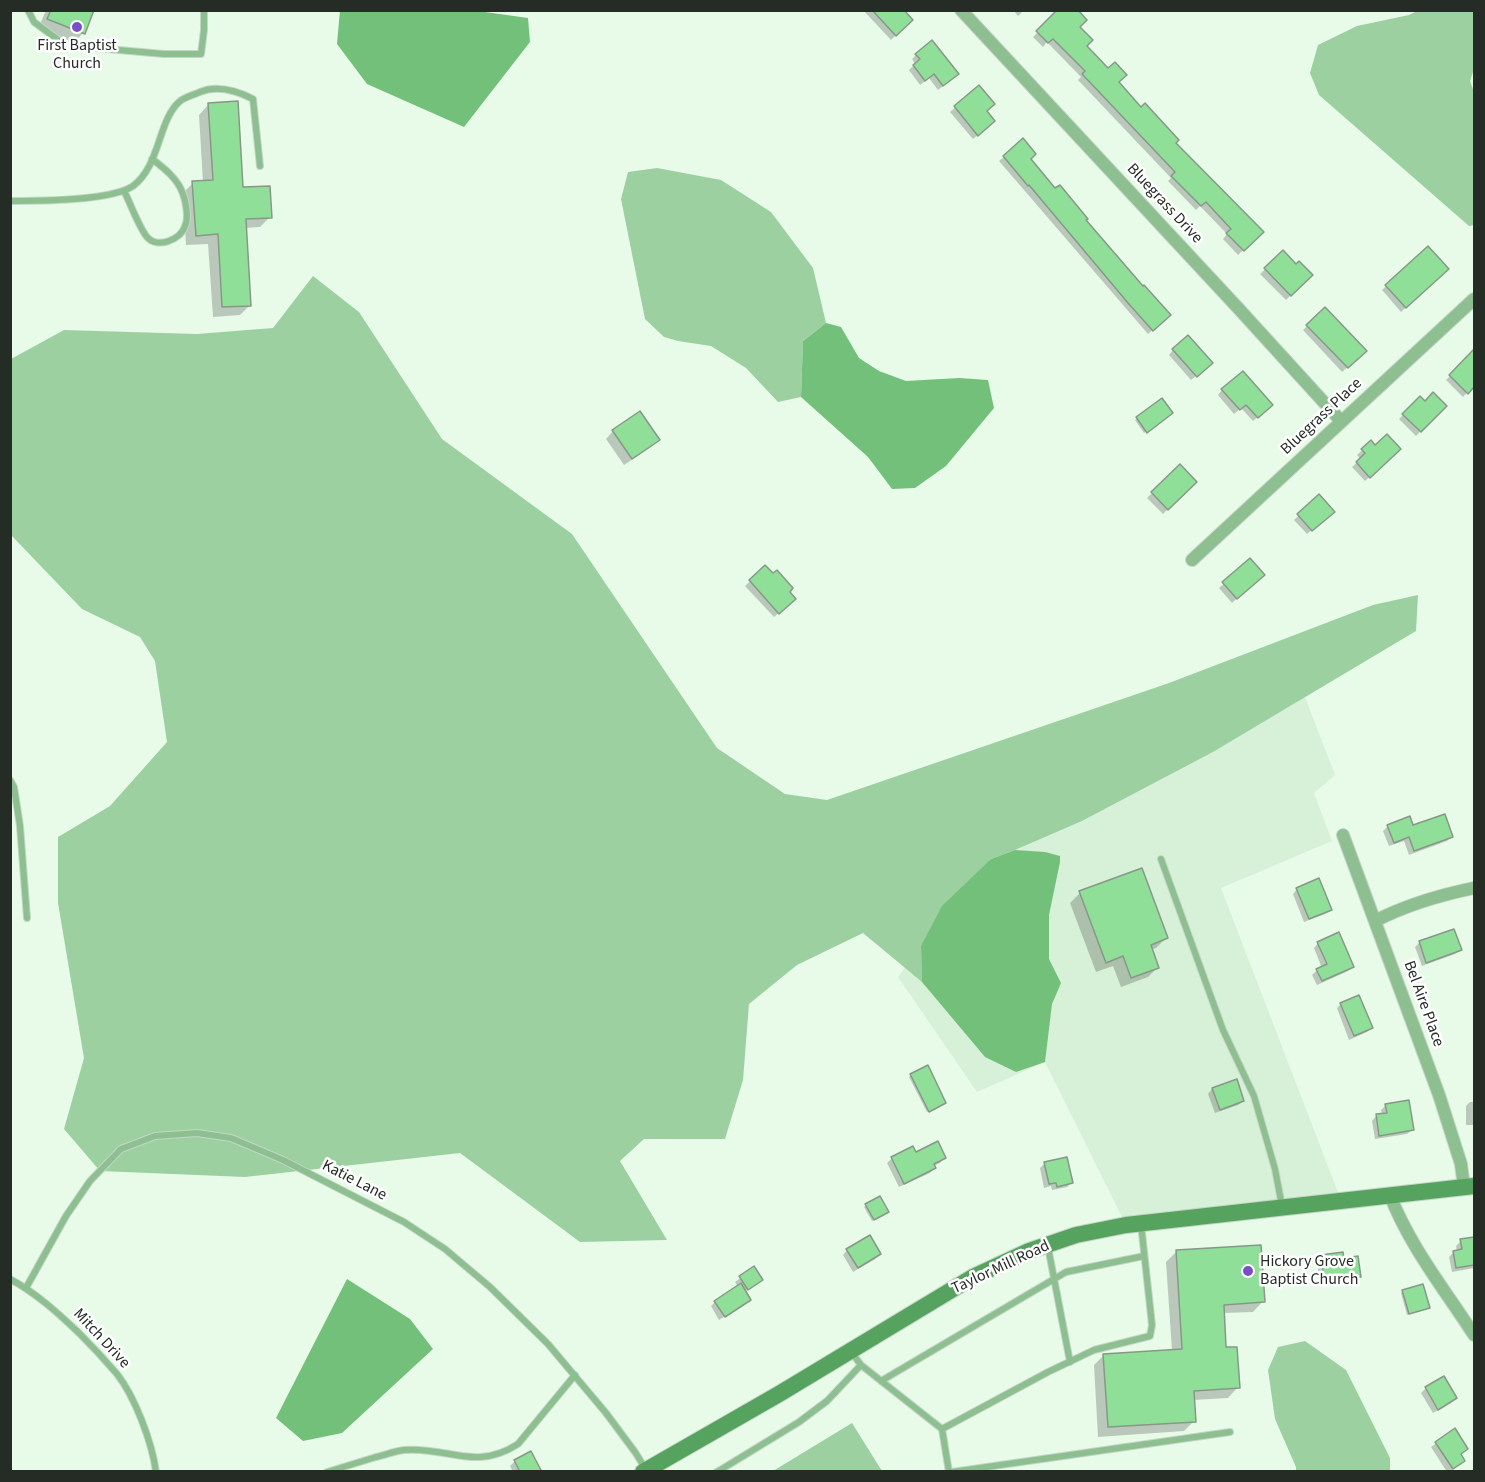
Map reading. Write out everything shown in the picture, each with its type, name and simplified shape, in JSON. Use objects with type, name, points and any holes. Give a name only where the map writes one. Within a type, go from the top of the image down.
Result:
[{"type":"main road","name":"Taylor Mill Road","points":[[645,1471],[973,1277],[1029,1251],[1076,1234],[1141,1223],[1469,1186]]},
{"type":"street","name":"Bluegrass Drive","points":[[961,10],[1341,421]]},
{"type":"street","name":"Bluegrass Place","points":[[1192,560],[1474,299]]},
{"type":"street","name":"Bel Aire Place","points":[[1343,835],[1439,1095],[1469,1186]]},
{"type":"street","points":[[1375,921],[1396,911],[1474,888]]},
{"type":"street","points":[[1390,1195],[1414,1243],[1474,1335]]},
{"type":"lane","points":[[28,10],[34,22],[57,39]]},
{"type":"lane","points":[[73,46],[164,54],[201,54],[204,10]]},
{"type":"lane","points":[[10,201],[42,201],[107,195],[124,191],[142,177],[153,159],[170,115],[180,101],[204,90],[220,89],[239,92],[253,99],[260,165]]},
{"type":"lane","points":[[124,191],[147,238],[156,243],[167,242],[179,236],[186,226],[187,214],[183,193],[175,181],[153,159]]},
{"type":"lane","points":[[10,780],[14,787],[20,826],[27,918]]},
{"type":"lane","points":[[1161,860],[1223,1030],[1254,1096],[1275,1169],[1282,1207]]},
{"type":"lane","name":"Katie Lane","points":[[26,1288],[66,1216],[90,1181],[121,1149],[155,1136],[197,1133],[231,1138],[283,1160],[404,1222],[445,1249],[540,1335],[606,1413],[635,1452],[645,1471]]},
{"type":"lane","points":[[942,1429],[1094,1350],[1150,1335],[1152,1325],[1141,1223]]},
{"type":"lane","points":[[1048,1244],[1070,1362]]},
{"type":"lane","points":[[881,1381],[1066,1272],[1144,1256]]},
{"type":"lane","name":"Mitch Drive","points":[[10,1279],[26,1288],[59,1314],[118,1376],[133,1400],[156,1472]]},
{"type":"lane","points":[[850,1351],[861,1365],[942,1429],[950,1472],[1230,1432]]},
{"type":"lane","points":[[717,1472],[799,1422],[827,1401],[861,1365]]},
{"type":"lane","points":[[327,1472],[403,1450],[435,1451],[462,1457],[488,1457],[506,1451],[518,1444],[576,1376]]},
{"type":"shaded area","points":[[340,10],[478,11],[528,18],[530,42],[464,127],[367,84],[337,44]]},
{"type":"shaded area","points":[[1419,10],[1474,11],[1474,69],[1470,81],[1474,92],[1474,225],[1469,226],[1319,95],[1310,73],[1318,45],[1357,26],[1409,15]]},
{"type":"shaded area","points":[[657,168],[721,180],[771,212],[813,268],[826,323],[803,341],[801,397],[778,402],[746,368],[711,346],[664,337],[645,319],[621,199],[628,172]]},
{"type":"shaded area","points":[[313,276],[359,312],[442,439],[572,534],[717,748],[785,794],[827,800],[1169,683],[1373,605],[1418,595],[1416,631],[1213,752],[1082,821],[991,859],[921,946],[922,982],[863,933],[797,965],[749,1004],[743,1080],[725,1139],[644,1139],[620,1161],[667,1240],[580,1242],[460,1153],[245,1177],[100,1171],[64,1129],[84,1058],[58,903],[58,837],[110,806],[167,742],[155,661],[140,637],[82,609],[11,535],[11,359],[64,330],[197,334],[273,328]]},
{"type":"shaded area","points":[[826,323],[841,327],[859,358],[879,371],[906,381],[959,378],[988,380],[994,408],[946,466],[915,488],[892,489],[868,457],[801,397],[803,341]]},
{"type":"shaded area","points":[[1305,697],[1335,775],[1314,793],[1332,841],[1221,888],[1341,1200],[1126,1225],[1045,1062],[977,1092],[898,977],[921,946],[942,906],[991,859],[1082,821],[1213,752]]},
{"type":"shaded area","points":[[1015,850],[1045,852],[1060,856],[1049,915],[1049,959],[1061,983],[1052,1004],[1045,1062],[1016,1072],[985,1057],[922,982],[921,946],[942,906],[991,859]]},
{"type":"shaded area","points":[[347,1279],[410,1319],[433,1349],[342,1433],[303,1441],[276,1418]]},
{"type":"shaded area","points":[[1305,1341],[1346,1370],[1390,1458],[1390,1471],[1296,1471],[1275,1419],[1268,1370],[1278,1347]]},
{"type":"shaded area","points":[[852,1423],[882,1471],[773,1471]]},
{"type":"building","name":"First Baptist Church","points":[[51,10],[94,10],[85,34],[47,19]]},
{"type":"building","points":[[872,10],[904,10],[913,20],[896,36]]},
{"type":"building","points":[[1057,10],[1078,10],[1087,20],[1080,27],[1093,40],[1087,46],[1108,68],[1115,62],[1127,75],[1119,82],[1141,107],[1145,103],[1179,140],[1176,143],[1264,232],[1244,251],[1226,233],[1231,229],[1206,202],[1201,206],[1171,176],[1175,172],[1082,74],[1085,71],[1053,39],[1048,43],[1036,31]]},
{"type":"building","points":[[932,40],[959,74],[943,86],[934,74],[925,81],[913,65],[920,59],[915,54]]},
{"type":"building","points":[[979,85],[995,104],[987,111],[995,121],[978,136],[954,106]]},
{"type":"building","points":[[238,101],[243,187],[270,186],[272,218],[246,219],[251,306],[222,307],[218,234],[196,236],[192,181],[213,180],[208,103]]},
{"type":"building","points":[[1023,138],[1036,154],[1031,159],[1055,188],[1060,185],[1088,219],[1086,220],[1171,315],[1153,331],[1003,156]]},
{"type":"building","points":[[1428,246],[1449,269],[1406,308],[1385,285]]},
{"type":"building","points":[[1283,250],[1296,264],[1299,261],[1313,275],[1291,296],[1264,268]]},
{"type":"building","points":[[1325,307],[1367,351],[1348,368],[1306,325]]},
{"type":"building","points":[[1188,335],[1213,363],[1197,377],[1172,349]]},
{"type":"building","points":[[1474,349],[1474,387],[1468,394],[1449,375]]},
{"type":"building","points":[[1243,371],[1273,405],[1258,418],[1246,405],[1240,410],[1221,389]]},
{"type":"building","points":[[1433,392],[1447,406],[1421,432],[1402,414],[1420,396],[1425,401]]},
{"type":"building","points":[[1162,398],[1173,413],[1147,433],[1136,417]]},
{"type":"building","points":[[640,411],[660,440],[632,459],[612,430]]},
{"type":"building","points":[[1387,434],[1401,449],[1370,478],[1356,462],[1365,453],[1361,449],[1371,440],[1375,445]]},
{"type":"building","points":[[1180,464],[1197,482],[1168,510],[1151,492]]},
{"type":"building","points":[[1319,494],[1335,512],[1312,531],[1297,514]]},
{"type":"building","points":[[1250,558],[1265,575],[1237,599],[1222,582]]},
{"type":"building","points":[[765,565],[773,573],[777,570],[793,588],[790,592],[796,599],[779,614],[749,580]]},
{"type":"building","points":[[1445,814],[1453,837],[1414,851],[1409,837],[1394,843],[1387,825],[1410,816],[1413,825]]},
{"type":"building","points":[[1142,868],[1168,938],[1151,945],[1159,968],[1131,978],[1123,956],[1106,963],[1079,891]]},
{"type":"building","points":[[1319,878],[1332,910],[1309,919],[1296,888]]},
{"type":"building","points":[[1454,929],[1462,950],[1426,963],[1419,941]]},
{"type":"building","points":[[1339,932],[1354,967],[1322,981],[1316,969],[1327,964],[1317,942]]},
{"type":"building","points":[[1359,995],[1373,1028],[1354,1036],[1340,1003]]},
{"type":"building","points":[[928,1065],[946,1103],[929,1112],[910,1074]]},
{"type":"building","points":[[1237,1079],[1244,1101],[1220,1110],[1212,1088]]},
{"type":"building","points":[[1409,1100],[1414,1130],[1379,1136],[1376,1114],[1387,1113],[1385,1104]]},
{"type":"building","points":[[938,1141],[946,1158],[934,1164],[936,1168],[904,1184],[891,1157],[913,1146],[916,1152]]},
{"type":"building","points":[[1067,1157],[1073,1183],[1057,1187],[1056,1183],[1049,1184],[1044,1162]]},
{"type":"building","points":[[880,1196],[889,1212],[874,1220],[865,1204]]},
{"type":"building","points":[[870,1235],[881,1254],[858,1268],[846,1249]]},
{"type":"building","points":[[1474,1237],[1474,1265],[1456,1268],[1453,1251],[1462,1249],[1460,1239]]},
{"type":"building","points":[[1261,1245],[1265,1302],[1224,1305],[1226,1347],[1237,1347],[1240,1388],[1194,1391],[1196,1422],[1108,1427],[1103,1354],[1182,1349],[1176,1250]]},
{"type":"building","points":[[1343,1252],[1344,1258],[1358,1256],[1361,1277],[1324,1282],[1321,1255]]},
{"type":"building","points":[[754,1266],[763,1280],[748,1290],[739,1276]]},
{"type":"building","points":[[741,1283],[751,1300],[725,1317],[714,1301]]},
{"type":"building","points":[[1423,1284],[1430,1308],[1409,1314],[1402,1290]]},
{"type":"building","points":[[1444,1376],[1457,1398],[1438,1410],[1425,1387]]},
{"type":"building","points":[[1455,1428],[1468,1449],[1461,1454],[1465,1461],[1453,1469],[1435,1442]]},
{"type":"building","points":[[531,1451],[542,1472],[520,1472],[514,1460]]},
{"type":"place","name":"First Baptist Church","points":[[77,27]]},
{"type":"place","name":"Hickory Grove Baptist Church","points":[[1248,1271]]}]
